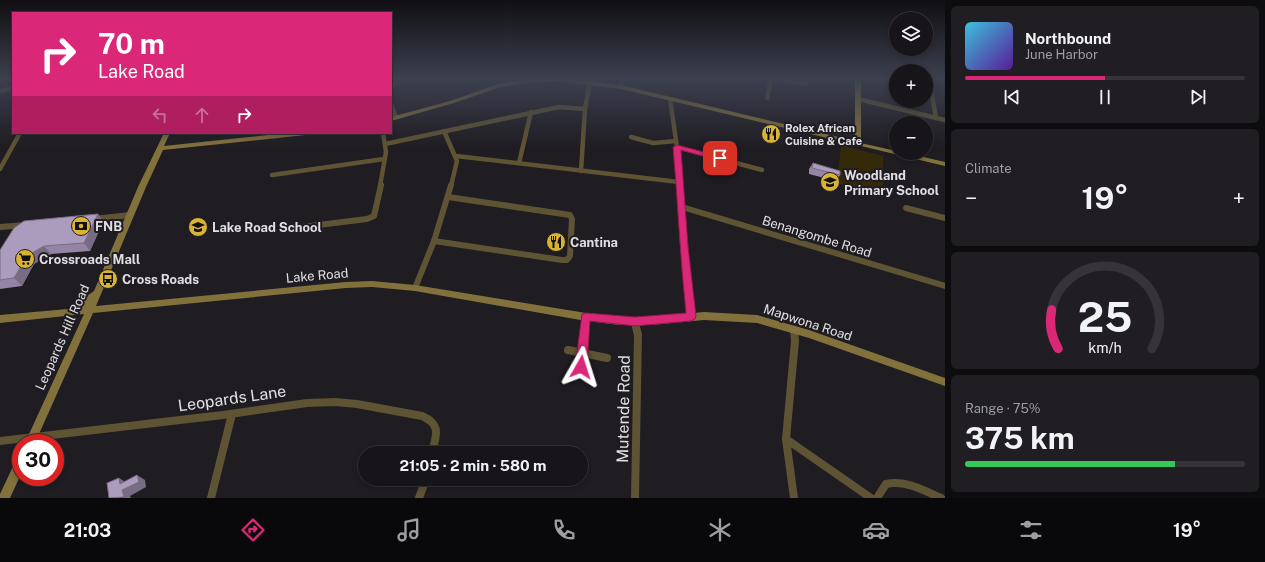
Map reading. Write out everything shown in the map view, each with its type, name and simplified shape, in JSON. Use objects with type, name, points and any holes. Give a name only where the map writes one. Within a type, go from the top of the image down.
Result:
[{"type":"main road","points":[[394,118],[454,101]]},
{"type":"main road","points":[[679,101],[889,151]]},
{"type":"main road","points":[[858,101],[858,144]]},
{"type":"main road","name":"Leopards Hill Road","points":[[35,434],[167,134]]},
{"type":"main road","points":[[161,148],[296,134]]},
{"type":"main road","points":[[928,160],[945,164]]},
{"type":"main road","name":"Lake Road","points":[[0,319],[346,285],[372,284],[415,288],[586,317],[635,321]]},
{"type":"main road","points":[[60,312],[71,310],[82,305],[97,292],[100,302],[112,308]]},
{"type":"main road","points":[[82,328],[92,317],[112,308]]},
{"type":"main road","points":[[71,312],[76,314],[82,320],[82,328]]},
{"type":"main road","name":"Mapwona Road","points":[[635,321],[691,316],[745,317],[757,319],[794,330],[945,382]]},
{"type":"main road","points":[[4,498],[12,481]]},
{"type":"street","points":[[581,171],[586,101]]},
{"type":"street","points":[[670,101],[676,144],[691,316]]},
{"type":"street","points":[[867,101],[945,120]]},
{"type":"street","points":[[933,101],[936,118]]},
{"type":"street","points":[[385,144],[532,112],[562,107],[585,109]]},
{"type":"street","points":[[519,163],[532,112]]},
{"type":"street","points":[[415,288],[434,241],[448,197],[457,161],[444,131]]},
{"type":"street","points":[[0,168],[19,134]]},
{"type":"street","points":[[302,227],[370,219],[374,216],[383,174],[385,144],[383,134]]},
{"type":"street","points":[[631,137],[653,143],[676,144],[762,170]]},
{"type":"street","points":[[456,156],[679,182]]},
{"type":"street","points":[[272,176],[384,159]]},
{"type":"street","points":[[434,241],[562,260],[567,260],[570,256],[572,218],[570,216],[448,197]]},
{"type":"street","name":"Benangombe Road","points":[[682,207],[945,286]]},
{"type":"street","points":[[906,208],[945,218]]},
{"type":"street","points":[[84,219],[130,215]]},
{"type":"street","points":[[0,227],[36,224]]},
{"type":"street","points":[[16,232],[20,225]]},
{"type":"street","points":[[581,367],[586,317]]},
{"type":"street","name":"Mutende Road","points":[[635,321],[638,335],[635,498]]},
{"type":"street","points":[[794,330],[795,341],[786,439],[794,498]]},
{"type":"street","points":[[568,350],[607,358]]},
{"type":"street","name":"Leopards Lane","points":[[64,436],[315,402],[336,402],[373,406],[431,419],[435,424],[437,431],[434,446]]},
{"type":"street","points":[[211,498],[232,414]]},
{"type":"street","points":[[786,439],[871,498]]},
{"type":"street","name":"Leopards Lane","points":[[0,440],[12,440]]},
{"type":"street","points":[[877,498],[886,484],[895,482],[908,485],[941,498]]},
{"type":"street","points":[[419,498],[423,486]]},
{"type":"shaded area","points":[[841,145],[883,156],[883,195],[837,183]]},
{"type":"building","points":[[773,127],[778,129],[774,132],[770,130]]},
{"type":"building","points":[[813,163],[840,171],[840,175],[812,168]]},
{"type":"building","name":"Crossroads Mall","points":[[98,214],[84,243],[44,246],[27,256],[14,278],[0,280],[0,250],[14,228],[24,221]]},
{"type":"building","points":[[137,475],[139,482],[122,490],[124,497],[109,498],[107,483],[119,478],[120,484]]},
{"type":"place","name":"Rolex African Cuisine & Cafe","points":[[771,134]]},
{"type":"place","name":"Woodland Primary School","points":[[830,182]]},
{"type":"place","name":"FNB","points":[[81,226]]},
{"type":"place","name":"Lake Road School","points":[[198,227]]},
{"type":"place","name":"Cantina","points":[[556,242]]},
{"type":"place","name":"Crossroads Mall","points":[[25,259]]},
{"type":"place","name":"Cross Roads","points":[[108,279]]},
{"type":"route","points":[[581,367],[586,317],[620,321],[652,321],[691,316],[688,296],[677,147],[720,158]]}]
